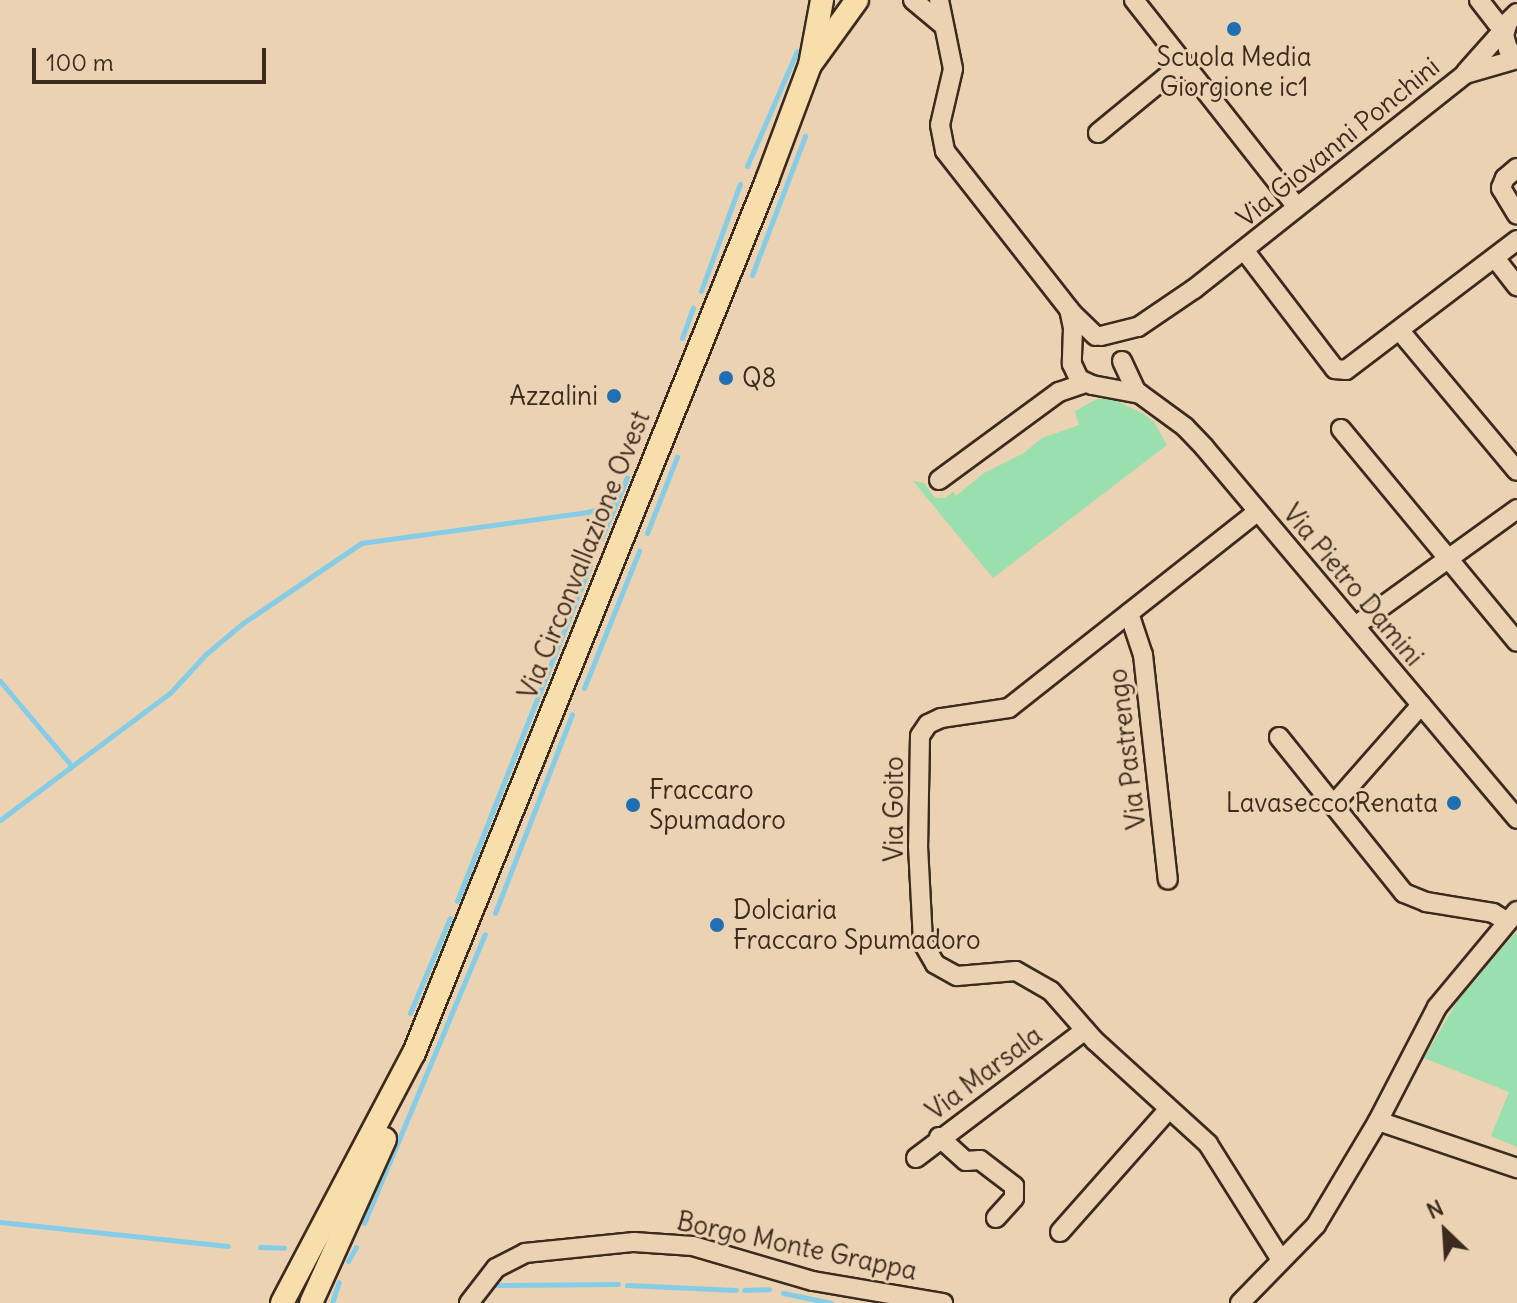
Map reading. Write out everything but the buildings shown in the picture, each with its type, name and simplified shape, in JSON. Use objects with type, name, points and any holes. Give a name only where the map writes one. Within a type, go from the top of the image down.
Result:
[{"type":"main road","name":"Via Circonvallazione Ovest","points":[[311,1303],[378,1154],[408,1065],[767,180],[810,65],[822,0]]},
{"type":"main road","name":"Via Circonvallazione Ovest","points":[[810,65],[857,0]]},
{"type":"main road","name":"Via Circonvallazione Ovest","points":[[282,1303],[408,1065]]},
{"type":"street","points":[[913,0],[944,26]]},
{"type":"street","points":[[939,0],[953,69],[940,125],[945,151],[1069,309],[1098,336],[1115,344],[1128,380],[1140,394]]},
{"type":"street","points":[[1134,0],[1296,206]]},
{"type":"street","points":[[1479,0],[1507,20]]},
{"type":"street","points":[[1465,74],[1517,58],[1505,43],[1507,20]]},
{"type":"street","points":[[1465,74],[1507,20]]},
{"type":"street","points":[[1098,133],[1182,64]]},
{"type":"street","name":"Via Giovanni Ponchini","points":[[1138,327],[1244,250],[1465,74]]},
{"type":"street","points":[[1517,168],[1505,178],[1501,188],[1517,215]]},
{"type":"street","name":"Via Giovanni Ponchini","points":[[1244,250],[1335,369],[1346,370],[1517,240]]},
{"type":"street","points":[[1495,258],[1517,286]]},
{"type":"street","points":[[1069,309],[1082,373]]},
{"type":"street","points":[[1082,373],[1084,339],[1138,327]]},
{"type":"street","points":[[939,480],[1082,373],[1115,377],[1121,358],[1138,327]]},
{"type":"street","points":[[1400,331],[1517,471]]},
{"type":"street","points":[[1082,373],[1140,394]]},
{"type":"street","name":"Via Pietro Damini","points":[[1140,394],[1193,435],[1517,819]]},
{"type":"street","points":[[1341,429],[1517,642]]},
{"type":"street","points":[[1355,626],[1517,509]]},
{"type":"street","name":"Via Goito","points":[[1060,1000],[1041,984],[1016,971],[957,976],[945,972],[928,954],[923,943],[918,846],[920,736],[928,724],[941,718],[1009,708],[1257,512]]},
{"type":"street","name":"Via Pastrengo","points":[[1129,613],[1143,655],[1168,880]]},
{"type":"street","points":[[1334,804],[1421,705]]},
{"type":"street","points":[[1240,1303],[1325,1212],[1378,1121],[1437,1007],[1511,916],[1426,902],[1404,893],[1279,737]]},
{"type":"street","name":"Via Marsala","points":[[1060,1000],[1085,1030],[1208,1144],[1281,1260]]},
{"type":"street","name":"Via Marsala","points":[[916,1158],[939,1137],[1085,1030]]},
{"type":"street","points":[[1060,1232],[1168,1110]]},
{"type":"street","points":[[1378,1121],[1517,1168]]},
{"type":"street","points":[[939,1137],[966,1161],[980,1160],[1014,1186],[1014,1198],[996,1218]]},
{"type":"street","name":"Borgo Monte Grappa","points":[[469,1303],[496,1268],[525,1253],[579,1245],[634,1242],[693,1246],[813,1281],[943,1303]]},
{"type":"green space","points":[[1097,399],[1112,399],[1142,413],[1154,422],[1167,445],[993,578],[913,481],[924,483],[935,498],[945,498],[953,492],[956,496],[984,473],[1024,453],[1042,438],[1079,425],[1075,411]]},
{"type":"green space","points":[[1515,933],[1517,1147],[1491,1136],[1509,1092],[1424,1058],[1458,1000]]},
{"type":"waterway","points":[[747,166],[797,51]]},
{"type":"waterway","points":[[752,275],[805,136]]},
{"type":"waterway","points":[[701,291],[740,184]]},
{"type":"waterway","points":[[682,338],[693,308]]},
{"type":"waterway","points":[[647,533],[677,457]]},
{"type":"waterway","points":[[601,539],[627,477]]},
{"type":"waterway","points":[[0,820],[170,693],[206,654],[243,623],[361,543],[588,512],[616,503]]},
{"type":"waterway","points":[[584,688],[639,551]]},
{"type":"waterway","points":[[457,901],[590,565]]},
{"type":"waterway","points":[[0,681],[71,765]]},
{"type":"waterway","points":[[495,913],[572,714]]},
{"type":"waterway","points":[[410,1013],[450,918]]},
{"type":"waterway","points":[[364,1223],[485,934]]},
{"type":"waterway","points":[[0,1222],[228,1246]]},
{"type":"waterway","points":[[260,1247],[284,1248]]},
{"type":"waterway","points":[[348,1261],[356,1247]]},
{"type":"waterway","points":[[332,1303],[339,1282]]},
{"type":"waterway","points":[[497,1285],[618,1284]]},
{"type":"waterway","points":[[627,1285],[736,1290]]},
{"type":"waterway","points":[[744,1290],[769,1289]]},
{"type":"waterway","points":[[783,1293],[831,1303]]},
{"type":"place","name":"Scuola Media Giorgione ic1","points":[[1234,29]]},
{"type":"place","name":"Q8","points":[[726,378]]},
{"type":"place","name":"Azzalini","points":[[614,396]]},
{"type":"place","name":"Lavasecco Renata","points":[[1454,803]]},
{"type":"place","name":"Fraccaro Spumadoro","points":[[633,805]]},
{"type":"place","name":"Dolciaria Fraccaro Spumadoro","points":[[717,925]]}]
